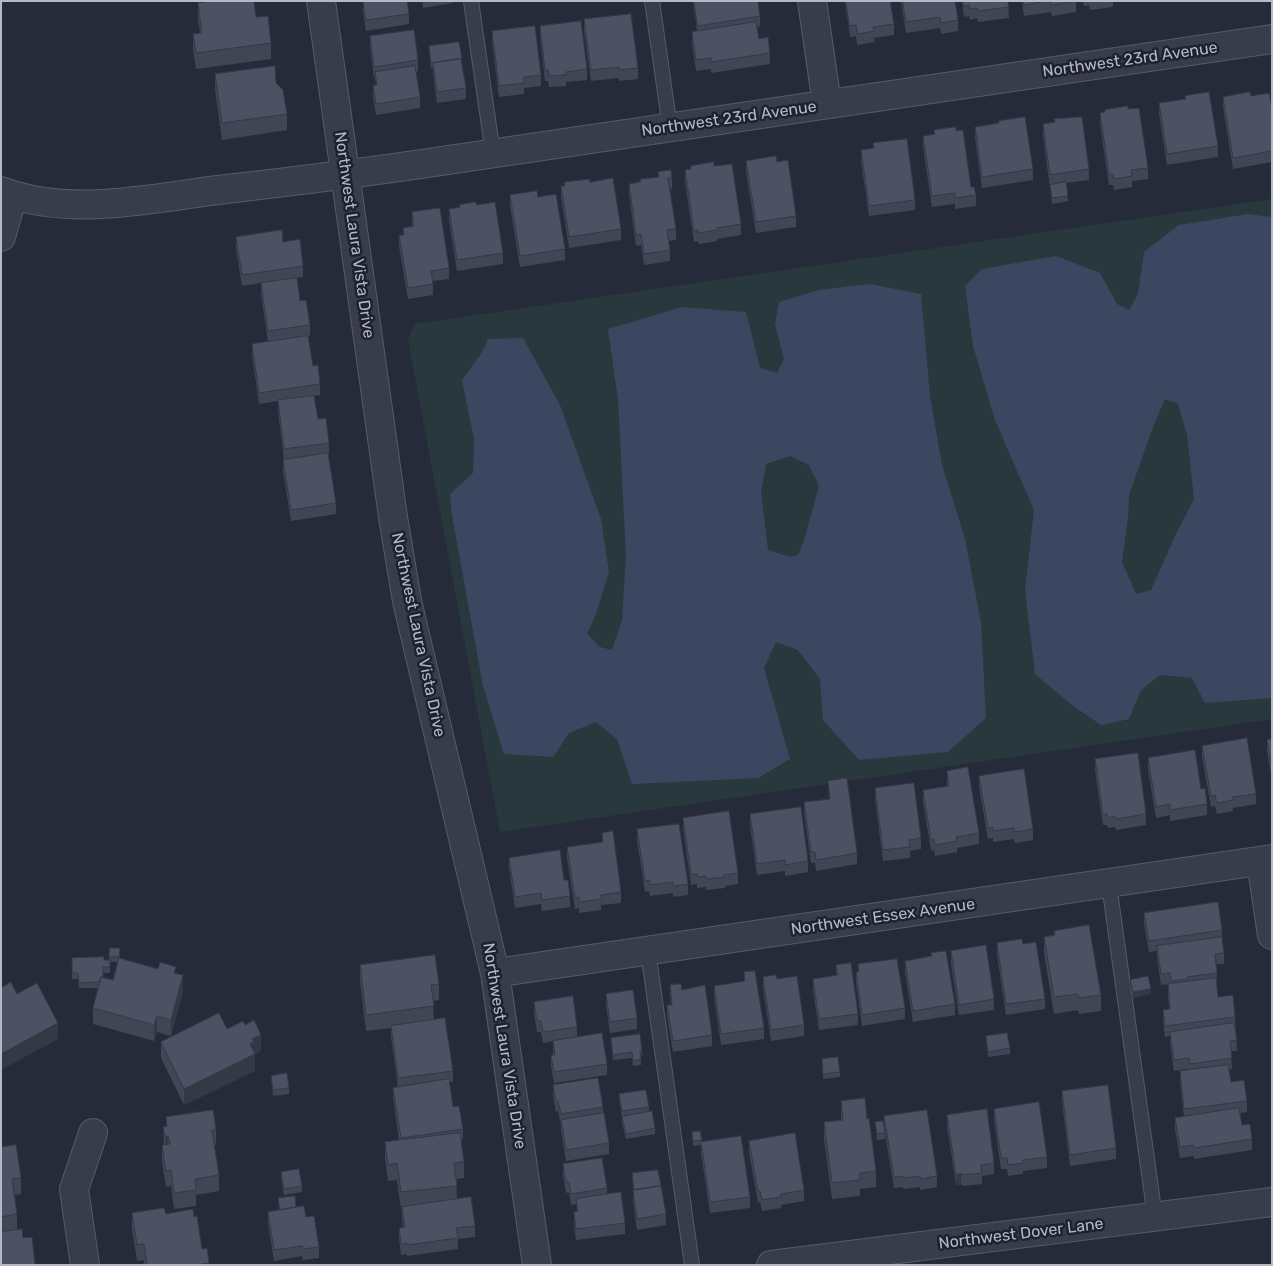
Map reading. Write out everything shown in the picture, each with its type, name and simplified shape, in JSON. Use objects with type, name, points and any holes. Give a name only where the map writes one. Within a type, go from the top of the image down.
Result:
[{"type":"street","name":"Northwest Laura Vista Drive","points":[[321,1],[393,516],[407,601],[495,973],[537,1265]]},
{"type":"street","points":[[812,1],[827,104]]},
{"type":"street","name":"Northwest 23rd Avenue","points":[[7,193],[43,202],[77,205],[127,202],[345,175],[493,154],[1272,39]]},
{"type":"street","points":[[1,236],[7,193]]},
{"type":"street","points":[[1267,860],[1272,935]]},
{"type":"street","name":"Northwest Essex Avenue","points":[[495,973],[1267,860]]},
{"type":"street","points":[[85,1265],[74,1189],[93,1133]]},
{"type":"street","name":"Northwest Dover Lane","points":[[771,1265],[1272,1202]]},
{"type":"lane","points":[[470,1],[493,154]]},
{"type":"lane","points":[[652,1],[670,128]]},
{"type":"lane","points":[[1109,884],[1156,1217]]},
{"type":"lane","points":[[648,950],[692,1265]]},
{"type":"shaded area","points":[[1272,199],[1272,719],[500,832],[408,340],[414,324]]},
{"type":"water","points":[[1248,214],[1272,217],[1272,698],[1205,703],[1192,678],[1160,675],[1141,690],[1129,719],[1101,725],[1072,705],[1035,674],[1025,590],[1034,510],[995,420],[973,346],[965,286],[982,269],[1056,256],[1100,273],[1117,304],[1129,310],[1138,294],[1144,252],[1179,225]],"holes":[[[1165,399],[1178,404],[1187,435],[1194,499],[1151,590],[1136,594],[1122,562],[1129,495]]]},
{"type":"water","points":[[870,284],[921,294],[930,396],[942,465],[965,539],[981,622],[986,718],[948,752],[859,760],[823,720],[820,679],[798,650],[776,642],[764,668],[790,759],[758,778],[632,784],[617,739],[596,722],[569,733],[553,757],[504,754],[483,686],[452,515],[450,494],[473,473],[474,439],[462,380],[481,354],[488,339],[523,338],[560,405],[601,519],[609,572],[596,614],[587,634],[600,647],[612,650],[622,620],[626,556],[618,400],[608,329],[682,307],[746,312],[760,368],[777,373],[784,359],[775,324],[779,302],[819,290]],"holes":[[[790,456],[809,465],[819,486],[798,555],[790,557],[768,550],[761,493],[766,464]]]},
{"type":"building","points":[[254,1],[256,17],[268,16],[271,43],[196,53],[193,34],[202,33],[198,3]]},
{"type":"building","points":[[407,1],[409,14],[366,20],[363,2]]},
{"type":"building","points":[[694,1],[758,1],[760,16],[698,26]]},
{"type":"building","points":[[846,1],[890,1],[894,24],[873,27],[874,31],[857,34],[856,25],[850,26]]},
{"type":"building","points":[[903,1],[955,1],[958,20],[941,23],[940,17],[906,22]]},
{"type":"building","points":[[963,1],[1008,1],[1009,7],[978,11],[977,8],[970,9],[969,5],[964,6]]},
{"type":"building","points":[[1023,1],[1047,1],[1024,5]]},
{"type":"building","points":[[1051,1],[1075,1],[1052,5]]},
{"type":"building","points":[[631,14],[638,68],[619,70],[619,67],[591,70],[584,19]]},
{"type":"building","points":[[581,21],[587,69],[566,72],[566,75],[549,76],[548,70],[545,70],[540,26]]},
{"type":"building","points":[[756,22],[759,39],[768,37],[770,53],[711,62],[711,58],[696,60],[692,32]]},
{"type":"building","points":[[535,26],[541,75],[524,77],[524,83],[499,86],[492,31]]},
{"type":"building","points":[[414,30],[418,60],[374,67],[370,36]]},
{"type":"building","points":[[459,42],[462,58],[431,63],[429,46]]},
{"type":"building","points":[[461,59],[466,88],[437,92],[433,63]]},
{"type":"building","points":[[275,66],[276,83],[283,90],[287,114],[222,123],[215,74]]},
{"type":"building","points":[[415,66],[420,97],[376,104],[373,85],[377,85],[375,72]]},
{"type":"building","points":[[1209,92],[1218,146],[1167,154],[1159,103],[1186,99],[1185,96]]},
{"type":"building","points":[[1250,92],[1251,96],[1269,93],[1272,109],[1272,151],[1233,158],[1223,97]]},
{"type":"building","points":[[1128,106],[1128,109],[1139,108],[1148,168],[1131,170],[1132,176],[1114,179],[1113,174],[1109,174],[1100,113],[1105,112],[1105,110]]},
{"type":"building","points":[[1025,117],[1033,169],[982,177],[975,127]]},
{"type":"building","points":[[1082,117],[1089,169],[1050,175],[1043,124],[1055,122],[1054,119]]},
{"type":"building","points":[[956,127],[956,131],[963,130],[971,187],[974,187],[976,195],[955,198],[955,193],[932,196],[923,136],[935,134],[934,130]]},
{"type":"building","points":[[907,139],[915,200],[869,206],[861,150],[874,148],[873,143]]},
{"type":"building","points":[[776,156],[777,162],[788,160],[796,216],[756,222],[746,161]]},
{"type":"building","points":[[714,162],[714,166],[732,164],[741,224],[699,233],[698,230],[694,231],[685,170],[691,169],[691,166]]},
{"type":"building","points":[[671,170],[672,178],[668,178],[676,229],[667,230],[670,250],[644,254],[641,234],[636,235],[629,184],[641,182],[640,179],[659,177],[658,172]]},
{"type":"building","points":[[613,178],[621,229],[569,237],[561,186],[565,186],[564,182],[589,179],[590,182]]},
{"type":"building","points":[[1066,182],[1068,196],[1052,198],[1050,185]]},
{"type":"building","points":[[537,191],[538,197],[556,194],[565,249],[520,256],[510,195]]},
{"type":"building","points":[[476,202],[476,205],[495,202],[503,253],[457,260],[449,209]]},
{"type":"building","points":[[440,208],[449,268],[431,271],[433,284],[408,288],[399,235],[404,235],[403,228],[414,226],[412,212]]},
{"type":"building","points":[[282,230],[283,242],[300,239],[303,266],[242,275],[236,237]]},
{"type":"building","points":[[297,278],[300,301],[306,300],[310,325],[268,331],[261,283]]},
{"type":"building","points":[[308,336],[313,366],[318,365],[320,384],[259,393],[252,344]]},
{"type":"building","points":[[314,396],[318,419],[326,418],[329,443],[284,449],[278,400]]},
{"type":"building","points":[[328,453],[336,503],[291,510],[283,460]]},
{"type":"building","points":[[1247,738],[1256,794],[1232,797],[1233,800],[1217,803],[1215,795],[1211,796],[1202,746]]},
{"type":"building","points":[[1272,739],[1272,768],[1267,740]]},
{"type":"building","points":[[1195,750],[1201,789],[1205,788],[1207,804],[1170,810],[1170,804],[1156,807],[1148,758]]},
{"type":"building","points":[[1138,753],[1146,814],[1116,819],[1115,816],[1108,818],[1107,814],[1103,814],[1095,759]]},
{"type":"building","points":[[968,767],[979,833],[956,837],[957,841],[935,845],[934,839],[931,840],[923,790],[949,786],[947,771]]},
{"type":"building","points":[[1024,769],[1033,829],[1015,832],[1014,828],[993,831],[993,827],[988,828],[979,776]]},
{"type":"building","points":[[847,778],[857,853],[816,860],[815,852],[811,852],[804,802],[830,799],[828,781]]},
{"type":"building","points":[[914,783],[921,838],[909,840],[910,847],[883,850],[875,788]]},
{"type":"building","points":[[801,807],[808,861],[785,865],[785,860],[757,864],[750,814]]},
{"type":"building","points":[[729,811],[738,873],[724,875],[725,877],[706,879],[706,876],[697,877],[697,874],[691,874],[683,818]]},
{"type":"building","points":[[679,824],[688,884],[673,886],[673,882],[650,885],[649,880],[645,881],[637,829]]},
{"type":"building","points":[[613,831],[621,892],[601,895],[601,899],[579,902],[579,897],[575,898],[567,847],[603,842],[602,833]]},
{"type":"building","points":[[560,850],[564,880],[568,880],[570,896],[542,900],[541,893],[515,897],[509,858]]},
{"type":"building","points":[[1218,902],[1222,930],[1149,941],[1144,913]]},
{"type":"building","points":[[1089,925],[1101,995],[1079,998],[1078,994],[1054,997],[1044,937],[1055,935],[1054,931]]},
{"type":"building","points":[[1222,937],[1224,953],[1215,954],[1217,973],[1171,981],[1170,973],[1161,974],[1157,946]]},
{"type":"building","points":[[1022,939],[1023,944],[1036,942],[1045,999],[1006,1004],[997,943]]},
{"type":"building","points":[[986,945],[994,999],[959,1005],[951,951]]},
{"type":"building","points":[[110,948],[120,948],[119,957],[109,957]]},
{"type":"building","points":[[946,951],[955,1004],[913,1011],[905,961],[932,956],[931,953]]},
{"type":"building","points":[[435,955],[439,984],[431,985],[434,1006],[366,1015],[360,965]]},
{"type":"building","points":[[104,957],[104,960],[110,960],[110,967],[103,967],[103,977],[101,977],[100,982],[79,983],[78,973],[72,973],[72,958]]},
{"type":"building","points":[[119,958],[158,969],[160,962],[176,967],[174,973],[183,975],[171,1020],[157,1016],[154,1025],[93,1008],[101,977],[113,980]]},
{"type":"building","points":[[897,959],[905,1008],[862,1015],[856,972],[859,972],[858,964]]},
{"type":"building","points":[[851,963],[858,1014],[819,1019],[813,979],[838,975],[836,965]]},
{"type":"building","points":[[755,971],[764,1028],[721,1034],[714,986],[745,981],[744,972]]},
{"type":"building","points":[[776,975],[777,979],[797,976],[804,1025],[771,1030],[763,977]]},
{"type":"building","points":[[1148,976],[1151,989],[1133,992],[1130,980]]},
{"type":"building","points":[[1216,978],[1218,997],[1233,995],[1235,1017],[1165,1026],[1163,1010],[1170,1009],[1168,984]]},
{"type":"building","points":[[11,982],[17,994],[37,983],[58,1023],[1,1054],[1,988]]},
{"type":"building","points":[[681,984],[682,990],[705,985],[712,1035],[673,1041],[667,1005],[672,1005],[670,985]]},
{"type":"building","points":[[633,990],[637,1018],[610,1022],[606,994]]},
{"type":"building","points":[[573,996],[577,1027],[543,1032],[541,1021],[537,1021],[534,1002]]},
{"type":"building","points":[[219,1013],[227,1029],[243,1021],[245,1025],[254,1020],[261,1035],[252,1039],[254,1042],[250,1044],[255,1054],[184,1089],[161,1042]]},
{"type":"building","points":[[445,1018],[453,1071],[398,1078],[391,1026]]},
{"type":"building","points":[[1234,1023],[1237,1040],[1230,1041],[1232,1058],[1190,1064],[1189,1058],[1174,1060],[1170,1032]]},
{"type":"building","points":[[602,1033],[607,1064],[554,1072],[551,1055],[555,1055],[553,1041]]},
{"type":"building","points":[[1007,1033],[1010,1048],[988,1052],[986,1036]]},
{"type":"building","points":[[640,1034],[641,1059],[633,1061],[632,1052],[613,1055],[611,1038]]},
{"type":"building","points":[[838,1057],[840,1072],[823,1074],[822,1059]]},
{"type":"building","points":[[1228,1065],[1231,1082],[1244,1080],[1247,1101],[1184,1109],[1180,1071]]},
{"type":"building","points":[[287,1073],[289,1088],[273,1090],[271,1076]]},
{"type":"building","points":[[598,1078],[603,1107],[561,1114],[553,1085]]},
{"type":"building","points":[[449,1079],[453,1107],[459,1106],[463,1129],[401,1138],[393,1088]]},
{"type":"building","points":[[1108,1085],[1116,1148],[1070,1155],[1062,1091]]},
{"type":"building","points":[[646,1090],[649,1107],[622,1111],[619,1094]]},
{"type":"building","points":[[865,1098],[876,1171],[860,1173],[860,1180],[832,1183],[824,1122],[843,1120],[841,1101]]},
{"type":"building","points":[[1039,1102],[1047,1157],[1023,1160],[1023,1163],[1008,1165],[1007,1158],[1001,1158],[994,1109]]},
{"type":"building","points":[[1239,1108],[1242,1125],[1250,1124],[1252,1139],[1194,1148],[1194,1145],[1180,1147],[1175,1118]]},
{"type":"building","points":[[987,1109],[994,1163],[981,1165],[982,1173],[962,1175],[961,1173],[956,1175],[947,1115]]},
{"type":"building","points":[[213,1110],[216,1129],[212,1130],[219,1175],[195,1179],[196,1190],[174,1193],[171,1170],[166,1171],[162,1145],[170,1144],[168,1136],[165,1136],[163,1127],[167,1126],[166,1117]]},
{"type":"building","points":[[927,1110],[937,1176],[920,1179],[920,1176],[894,1177],[884,1116]]},
{"type":"building","points":[[652,1111],[655,1128],[626,1134],[622,1117]]},
{"type":"building","points":[[604,1113],[609,1143],[566,1150],[561,1120]]},
{"type":"building","points":[[883,1121],[885,1133],[877,1134],[875,1122]]},
{"type":"building","points":[[700,1131],[702,1140],[693,1141],[692,1132]]},
{"type":"building","points":[[460,1133],[464,1162],[454,1163],[457,1186],[401,1192],[397,1163],[388,1165],[385,1142]]},
{"type":"building","points":[[795,1133],[804,1190],[762,1200],[760,1191],[758,1192],[749,1141]]},
{"type":"building","points":[[741,1136],[750,1197],[710,1202],[701,1142]]},
{"type":"building","points":[[16,1145],[21,1178],[12,1179],[17,1214],[1,1217],[1,1147]]},
{"type":"building","points":[[602,1158],[607,1188],[571,1194],[569,1182],[566,1182],[563,1164]]},
{"type":"building","points":[[299,1169],[302,1186],[284,1189],[281,1172]]},
{"type":"building","points":[[658,1170],[661,1186],[634,1190],[632,1173]]},
{"type":"building","points":[[661,1186],[666,1214],[637,1219],[633,1190]]},
{"type":"building","points":[[621,1192],[625,1223],[576,1229],[574,1212],[578,1211],[576,1199]]},
{"type":"building","points":[[295,1196],[296,1207],[280,1210],[278,1198]]},
{"type":"building","points":[[471,1197],[475,1226],[456,1228],[458,1238],[407,1245],[407,1243],[401,1244],[399,1228],[405,1227],[402,1207]]},
{"type":"building","points":[[304,1206],[306,1217],[314,1216],[319,1247],[303,1249],[302,1246],[274,1250],[268,1212]]},
{"type":"building","points":[[164,1208],[166,1214],[193,1209],[194,1217],[197,1216],[202,1249],[207,1248],[209,1263],[201,1265],[147,1265],[144,1244],[137,1245],[132,1213]]},
{"type":"building","points":[[22,1229],[23,1238],[32,1237],[35,1265],[1,1265],[1,1232]]}]
